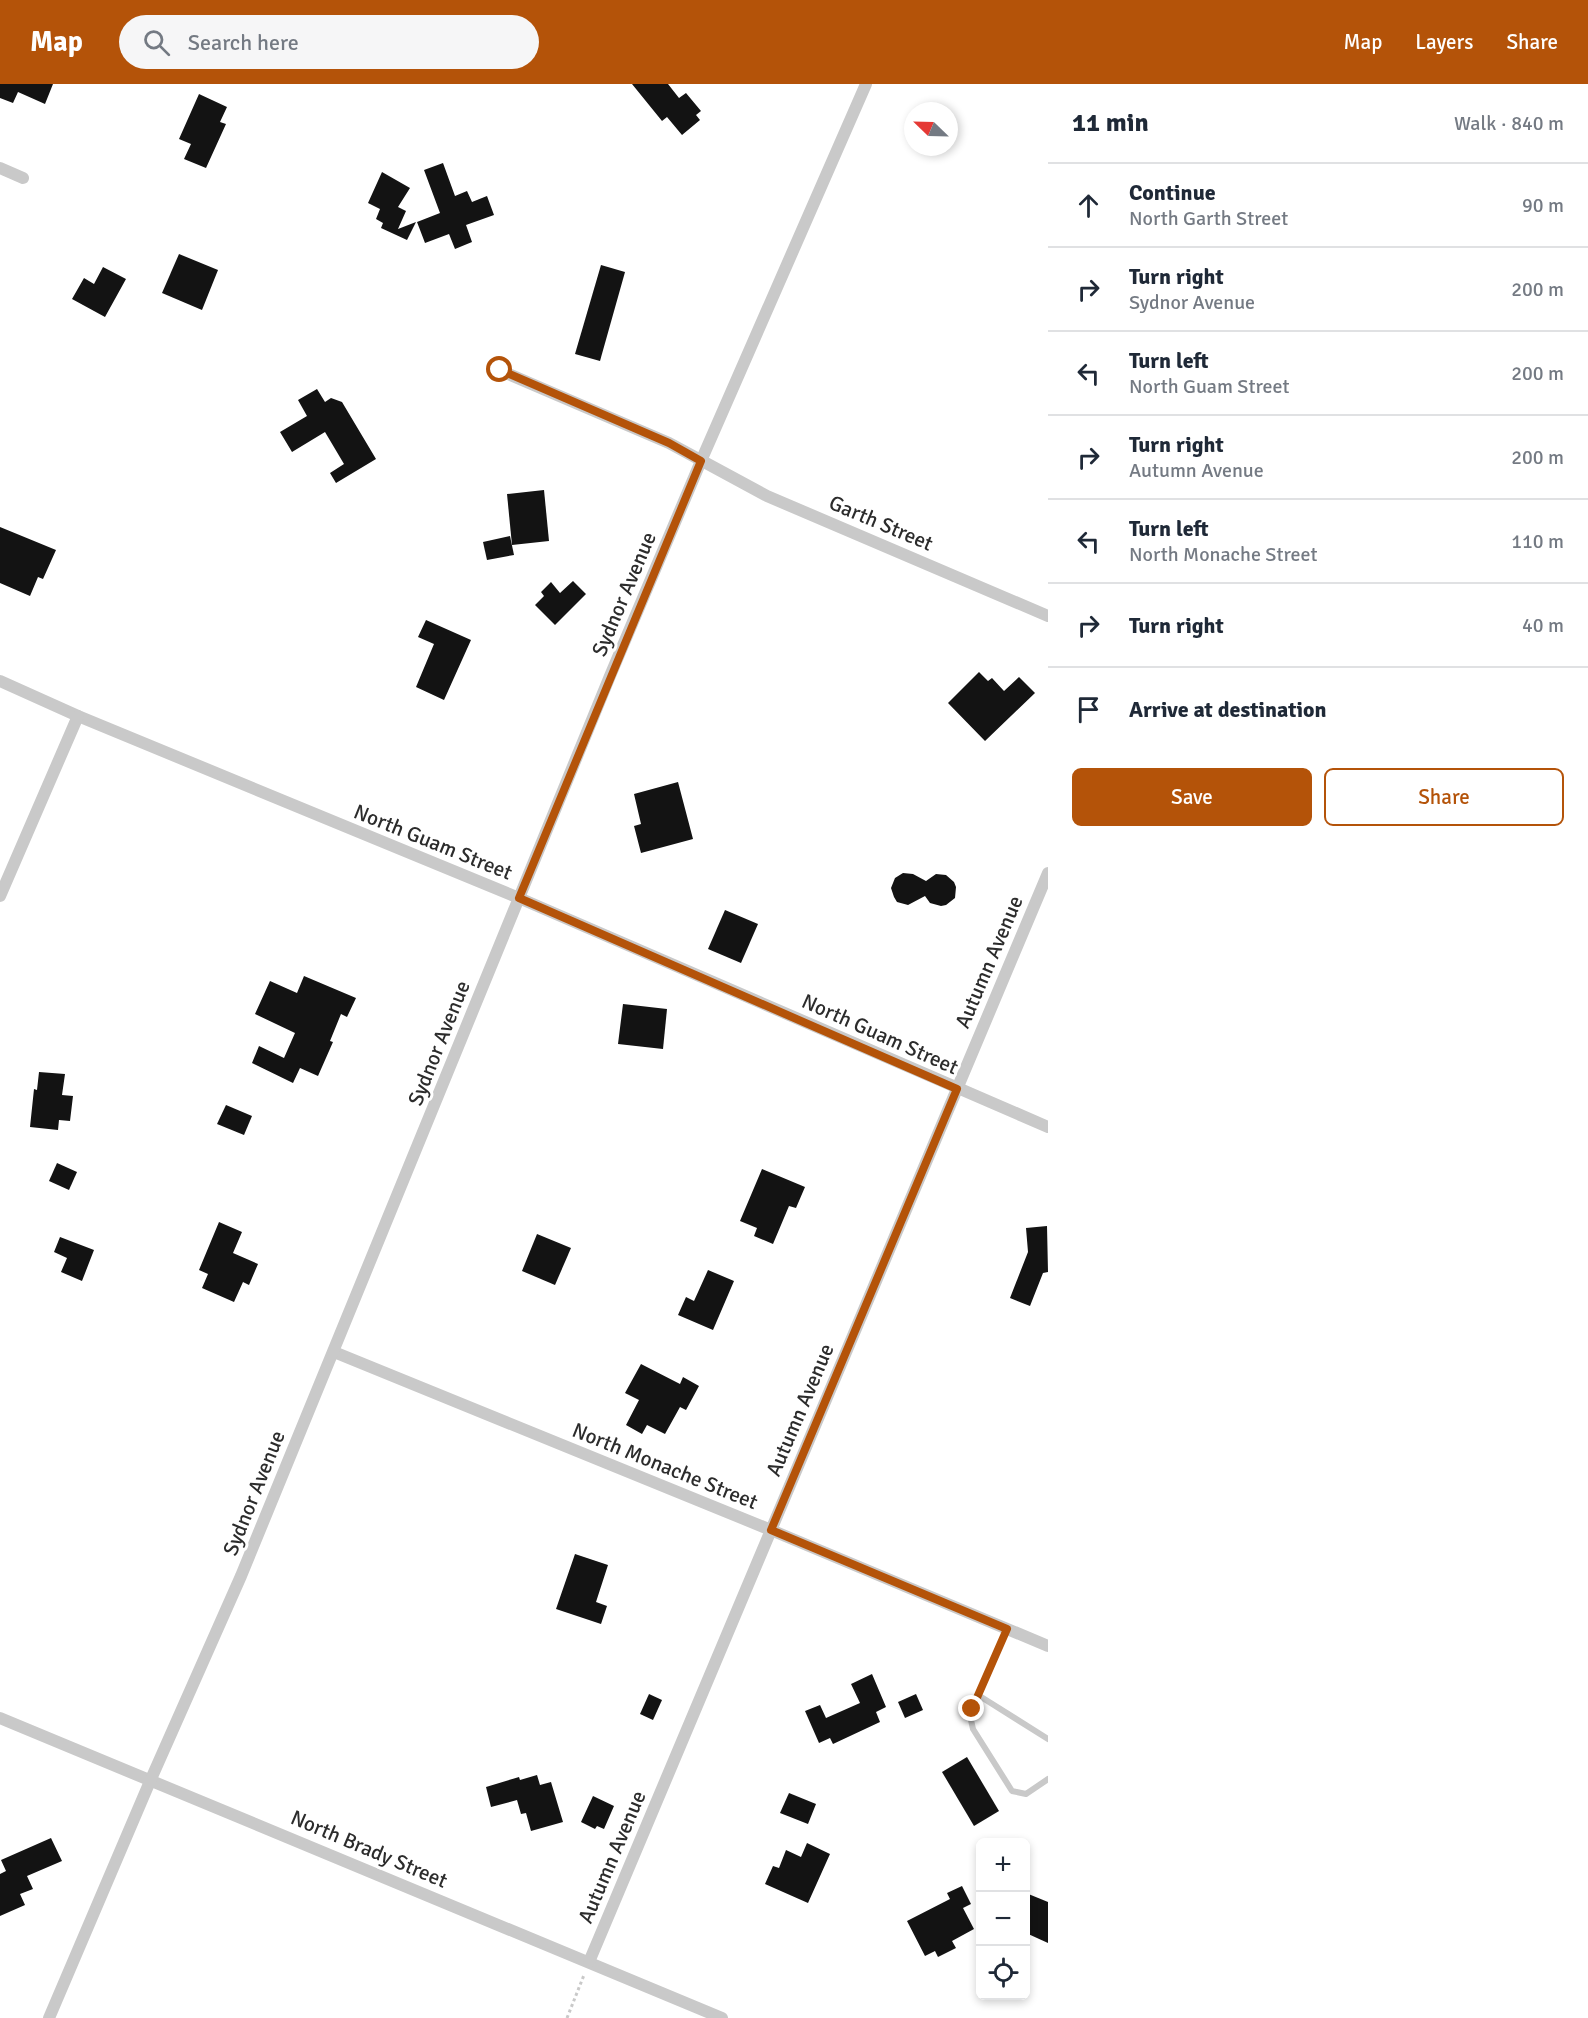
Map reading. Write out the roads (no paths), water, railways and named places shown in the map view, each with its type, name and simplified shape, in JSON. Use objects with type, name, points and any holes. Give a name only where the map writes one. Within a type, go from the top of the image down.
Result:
[{"type":"street","name":"Sydnor Avenue","points":[[49,2018],[241,1576],[701,461],[866,84]]},
{"type":"street","points":[[0,168],[23,178]]},
{"type":"street","name":"Garth Street","points":[[500,370],[669,443],[767,496],[1048,616]]},
{"type":"street","name":"North Guam Street","points":[[0,681],[78,716],[519,898],[1048,1127]]},
{"type":"street","points":[[0,896],[78,716]]},
{"type":"street","name":"Autumn Avenue","points":[[589,1962],[1048,873]]},
{"type":"street","name":"North Monache Street","points":[[334,1352],[1048,1646]]},
{"type":"street","name":"North Brady Street","points":[[0,1718],[722,2018]]},
{"type":"lane","points":[[1007,1629],[972,1709],[971,1720],[974,1729],[1012,1791],[1026,1794],[1048,1779]]},
{"type":"lane","points":[[978,1695],[1048,1739]]}]
